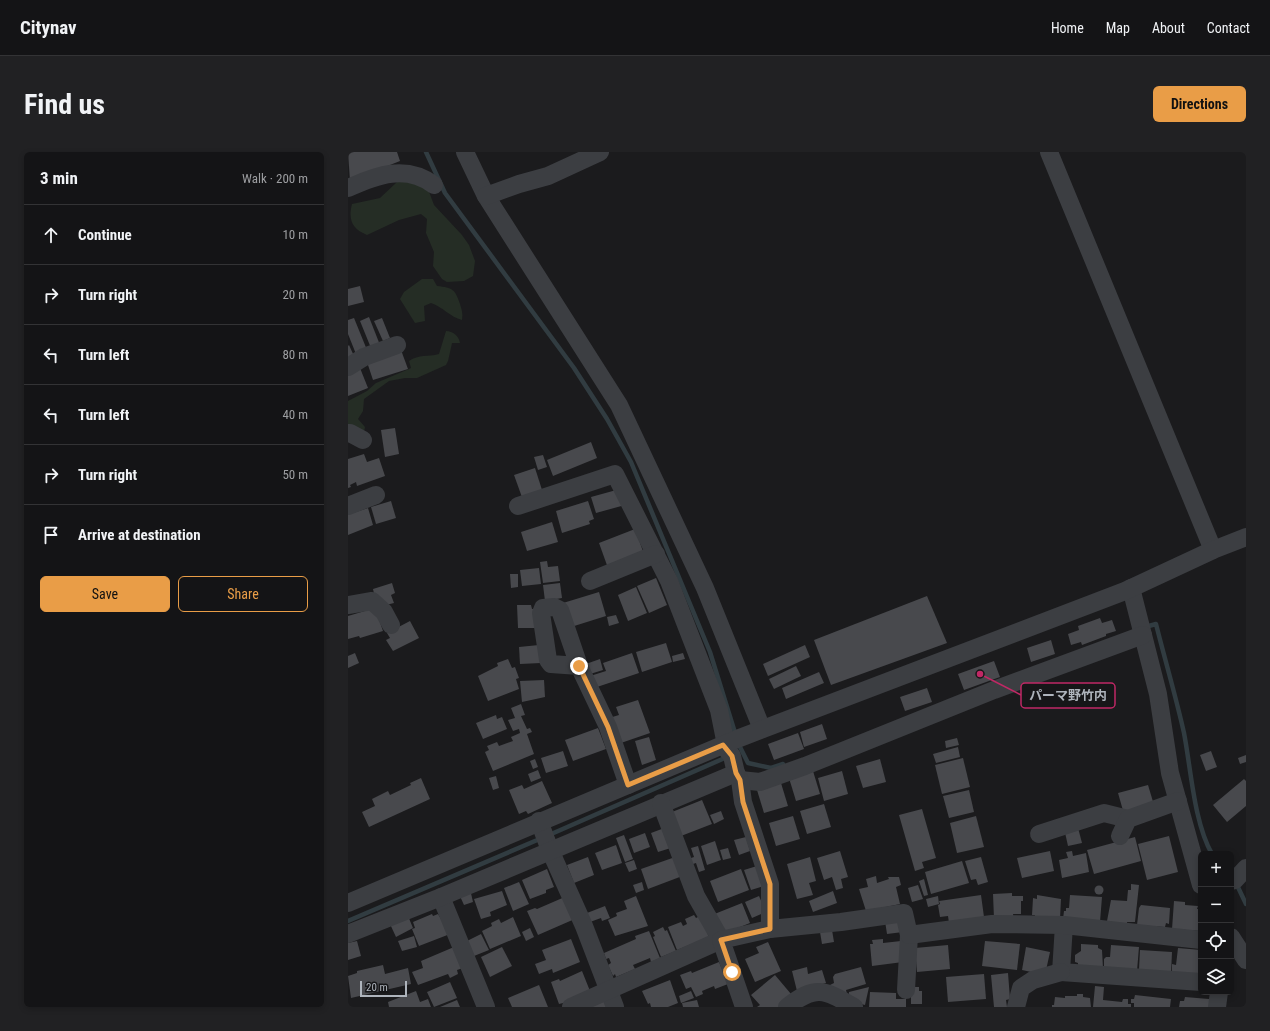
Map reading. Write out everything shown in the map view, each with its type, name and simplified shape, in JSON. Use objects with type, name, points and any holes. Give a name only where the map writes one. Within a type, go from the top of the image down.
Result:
[{"type":"street","points":[[465,152],[486,196],[619,405],[705,588],[762,730]]},
{"type":"street","points":[[486,196],[519,184],[548,176],[600,152]]},
{"type":"street","points":[[1049,152],[1213,550]]},
{"type":"street","points":[[348,188],[395,172],[424,178],[434,185]]},
{"type":"street","points":[[348,367],[364,357],[397,345]]},
{"type":"street","points":[[518,506],[616,474],[669,581],[719,710],[725,745],[732,756],[743,802],[770,884],[770,929]]},
{"type":"street","points":[[348,506],[376,495]]},
{"type":"street","points":[[348,903],[539,821],[762,730],[1132,588],[1213,550],[1246,537]]},
{"type":"street","points":[[590,581],[656,554]]},
{"type":"street","points":[[1132,588],[1158,694],[1170,774],[1198,874]]},
{"type":"street","points":[[348,605],[372,601],[384,612],[391,625]]},
{"type":"street","points":[[348,934],[441,897],[661,803],[738,776],[760,782],[805,766],[994,690],[1143,635]]},
{"type":"street","points":[[579,666],[608,727],[628,785]]},
{"type":"street","points":[[1039,834],[1104,813],[1128,819],[1178,801]]},
{"type":"street","points":[[661,803],[696,896],[721,940],[744,1007]]},
{"type":"street","points":[[1120,836],[1128,819]]},
{"type":"street","points":[[539,821],[550,850],[584,926],[611,999]]},
{"type":"street","points":[[441,897],[486,1007]]},
{"type":"street","points":[[571,1007],[611,999],[721,940],[770,929],[841,922],[904,913],[909,935],[906,990]]},
{"type":"street","points":[[909,935],[992,924],[1064,925],[1198,940]]},
{"type":"street","points":[[1061,972],[1064,925]]},
{"type":"street","points":[[1234,942],[1246,960]]},
{"type":"street","points":[[1016,1007],[1021,988],[1033,980],[1061,972],[1198,982]]},
{"type":"street","points":[[787,1007],[810,991],[824,992],[854,1007]]},
{"type":"street","points":[[1217,1007],[1219,995]]},
{"type":"shaded area","points":[[407,179],[428,189],[434,205],[462,235],[469,245],[475,261],[473,276],[464,281],[447,282],[442,279],[433,266],[434,252],[426,233],[427,219],[421,214],[399,220],[367,235],[358,230],[352,223],[352,204],[380,198],[397,182]]},
{"type":"shaded area","points":[[422,279],[433,279],[437,286],[453,290],[455,292],[462,310],[462,320],[454,317],[431,303],[424,306],[425,321],[415,323],[400,299],[404,292]]},
{"type":"shaded area","points":[[446,331],[455,334],[460,343],[452,343],[446,365],[417,378],[405,378],[389,381],[364,399],[363,411],[358,419],[365,427],[364,432],[348,427],[348,401],[367,391],[376,383],[411,368],[409,361],[420,356],[439,354]]},
{"type":"building","points":[[348,152],[397,152],[400,161],[350,181]]},
{"type":"building","points":[[360,286],[364,302],[348,306],[348,289]]},
{"type":"building","points":[[369,317],[380,345],[371,348],[360,321]]},
{"type":"building","points":[[354,318],[367,350],[356,354],[348,334],[348,320]]},
{"type":"building","points":[[382,318],[390,338],[383,341],[374,321]]},
{"type":"building","points":[[349,345],[354,356],[348,358],[348,346]]},
{"type":"building","points":[[401,350],[408,369],[373,380],[367,362]]},
{"type":"building","points":[[360,368],[368,388],[348,396],[348,374]]},
{"type":"building","points":[[395,428],[399,454],[385,457],[381,430]]},
{"type":"building","points":[[591,442],[597,458],[553,476],[547,460]]},
{"type":"building","points":[[364,454],[367,462],[379,458],[385,476],[357,486],[356,482],[348,488],[348,459]]},
{"type":"building","points":[[543,455],[547,467],[538,470],[534,457]]},
{"type":"building","points":[[535,468],[543,493],[523,500],[514,475]]},
{"type":"building","points":[[620,489],[625,505],[596,513],[591,497]]},
{"type":"building","points":[[391,501],[396,518],[376,524],[371,507]]},
{"type":"building","points":[[588,501],[594,519],[589,521],[590,524],[562,533],[556,511]]},
{"type":"building","points":[[368,508],[373,525],[348,535],[348,511],[353,513]]},
{"type":"building","points":[[552,522],[558,542],[527,551],[521,532]]},
{"type":"building","points":[[635,529],[644,554],[608,568],[599,543]]},
{"type":"building","points":[[547,561],[548,567],[558,566],[560,581],[543,583],[540,562]]},
{"type":"building","points":[[539,568],[541,584],[522,586],[520,570]]},
{"type":"building","points":[[510,574],[518,574],[518,587],[511,588]]},
{"type":"building","points":[[656,578],[667,605],[649,613],[637,586]]},
{"type":"building","points":[[392,583],[395,593],[391,595],[394,603],[386,605],[375,598],[373,589]]},
{"type":"building","points":[[560,583],[562,598],[545,601],[543,585]]},
{"type":"building","points":[[636,587],[647,613],[628,621],[618,595]]},
{"type":"building","points":[[599,592],[606,616],[571,627],[563,603]]},
{"type":"building","points":[[927,596],[947,643],[831,685],[814,640]]},
{"type":"building","points":[[517,605],[531,605],[532,609],[536,609],[537,628],[518,628]]},
{"type":"building","points":[[375,608],[383,631],[360,638],[359,636],[348,639],[348,616]]},
{"type":"building","points":[[616,615],[619,623],[609,626],[607,617]]},
{"type":"building","points":[[1100,618],[1102,623],[1112,620],[1116,631],[1082,645],[1081,642],[1071,645],[1068,634],[1079,630],[1078,626]]},
{"type":"building","points":[[410,621],[419,638],[393,651],[386,640],[390,638],[387,633]]},
{"type":"building","points":[[1051,640],[1055,654],[1031,662],[1027,648]]},
{"type":"building","points":[[666,643],[672,662],[642,672],[636,652]]},
{"type":"building","points":[[539,645],[541,663],[520,664],[519,647]]},
{"type":"building","points":[[805,645],[810,657],[768,676],[763,664]]},
{"type":"building","points":[[355,653],[359,663],[348,668],[348,656]]},
{"type":"building","points":[[632,653],[639,673],[591,689],[587,677],[606,671],[603,663]]},
{"type":"building","points":[[683,653],[685,659],[673,662],[672,656]]},
{"type":"building","points":[[508,659],[512,668],[515,667],[519,678],[516,679],[519,689],[488,701],[478,676],[498,666],[497,663]]},
{"type":"building","points":[[600,659],[603,670],[587,675],[583,665]]},
{"type":"building","points":[[994,661],[1000,677],[964,690],[958,674]]},
{"type":"building","points":[[796,666],[801,676],[774,689],[769,679]]},
{"type":"building","points":[[819,672],[824,683],[786,699],[782,688]]},
{"type":"building","points":[[544,680],[545,697],[522,702],[520,681]]},
{"type":"building","points":[[927,688],[932,702],[905,711],[900,697]]},
{"type":"building","points":[[638,700],[650,733],[618,744],[609,718],[619,715],[616,707]]},
{"type":"building","points":[[521,704],[525,715],[521,716],[527,729],[530,728],[532,732],[527,734],[534,754],[493,771],[485,752],[489,750],[487,746],[497,742],[499,746],[513,741],[511,737],[520,733],[519,729],[513,731],[508,720],[515,718],[511,708]]},
{"type":"building","points":[[496,715],[497,719],[502,717],[507,729],[483,739],[476,723]]},
{"type":"building","points":[[822,724],[827,739],[804,747],[800,732]]},
{"type":"building","points":[[598,728],[606,749],[573,761],[565,740]]},
{"type":"building","points":[[798,733],[804,749],[774,760],[768,744]]},
{"type":"building","points":[[649,737],[656,760],[642,765],[635,741]]},
{"type":"building","points":[[957,738],[959,745],[946,748],[945,741]]},
{"type":"building","points":[[958,747],[960,757],[936,763],[933,754]]},
{"type":"building","points":[[563,751],[568,766],[546,773],[541,758]]},
{"type":"building","points":[[1211,751],[1217,767],[1206,771],[1200,755]]},
{"type":"building","points":[[1246,755],[1246,762],[1240,764],[1238,758]]},
{"type":"building","points":[[963,758],[970,787],[942,794],[935,765]]},
{"type":"building","points":[[535,759],[538,767],[533,769],[530,761]]},
{"type":"building","points":[[880,759],[886,782],[863,788],[856,766]]},
{"type":"building","points":[[538,770],[541,778],[531,782],[528,774]]},
{"type":"building","points":[[813,771],[820,794],[796,801],[789,778]]},
{"type":"building","points":[[842,771],[848,794],[824,801],[818,778]]},
{"type":"building","points":[[496,776],[499,788],[493,790],[489,778]]},
{"type":"building","points":[[421,778],[430,799],[369,827],[362,812],[375,806],[372,799],[388,791],[390,795],[411,785],[410,783]]},
{"type":"building","points":[[1244,779],[1246,781],[1246,806],[1227,822],[1213,805]]},
{"type":"building","points":[[542,781],[552,803],[528,814],[526,811],[519,814],[509,790],[522,785],[524,789]]},
{"type":"building","points":[[781,783],[788,806],[764,813],[757,790]]},
{"type":"building","points":[[1148,785],[1154,805],[1124,814],[1118,793]]},
{"type":"building","points":[[969,790],[974,812],[949,818],[943,796]]},
{"type":"building","points":[[702,800],[712,824],[681,836],[672,812]]},
{"type":"building","points":[[824,804],[831,827],[807,834],[800,811]]},
{"type":"building","points":[[922,809],[936,858],[922,862],[924,868],[915,871],[899,815]]},
{"type":"building","points":[[721,811],[724,819],[714,824],[710,815]]},
{"type":"building","points":[[793,816],[800,839],[776,846],[769,823]]},
{"type":"building","points":[[976,816],[984,847],[957,853],[950,823]]},
{"type":"building","points":[[1077,824],[1082,843],[1068,846],[1064,828]]},
{"type":"building","points":[[667,827],[674,847],[658,852],[651,833]]},
{"type":"building","points":[[645,833],[650,847],[634,853],[629,839]]},
{"type":"building","points":[[624,835],[633,859],[625,862],[616,838]]},
{"type":"building","points":[[1169,836],[1178,872],[1147,880],[1138,844]]},
{"type":"building","points":[[746,837],[750,851],[739,855],[734,840]]},
{"type":"building","points":[[1135,837],[1141,861],[1094,874],[1087,850]]},
{"type":"building","points":[[715,841],[721,860],[707,865],[701,846]]},
{"type":"building","points":[[616,845],[622,863],[602,870],[595,853]]},
{"type":"building","points":[[698,846],[705,870],[699,872],[696,863],[690,865],[688,859],[694,857],[691,848]]},
{"type":"building","points":[[728,848],[731,858],[723,860],[720,850]]},
{"type":"building","points":[[840,851],[848,877],[841,879],[843,888],[836,890],[832,877],[824,880],[817,858]]},
{"type":"building","points":[[1050,851],[1054,871],[1022,878],[1017,858]]},
{"type":"building","points":[[1072,851],[1073,856],[1086,853],[1089,872],[1062,878],[1059,860],[1068,858],[1066,852]]},
{"type":"building","points":[[678,856],[685,875],[648,889],[641,869]]},
{"type":"building","points":[[588,857],[594,875],[574,883],[567,865]]},
{"type":"building","points":[[810,857],[816,881],[809,883],[813,895],[797,899],[787,864]]},
{"type":"building","points":[[981,857],[988,882],[978,885],[976,879],[971,880],[965,861]]},
{"type":"building","points":[[634,860],[637,869],[629,872],[625,863]]},
{"type":"building","points":[[962,861],[969,883],[931,894],[925,872]]},
{"type":"building","points":[[757,866],[764,886],[751,890],[744,870]]},
{"type":"building","points":[[547,869],[554,887],[546,890],[546,893],[530,899],[522,880]]},
{"type":"building","points":[[741,869],[749,890],[718,902],[710,881]]},
{"type":"building","points":[[876,876],[877,883],[889,879],[888,877],[899,877],[901,885],[896,887],[900,904],[866,911],[859,889],[868,887],[866,879]]},
{"type":"building","points":[[924,879],[928,895],[924,896],[919,881]]},
{"type":"building","points":[[519,882],[529,904],[513,911],[504,888]]},
{"type":"building","points":[[642,882],[644,890],[636,893],[633,885]]},
{"type":"building","points":[[1131,884],[1139,885],[1135,922],[1127,922],[1127,925],[1107,921],[1111,900],[1127,901],[1128,890],[1131,890]]},
{"type":"building","points":[[918,885],[923,899],[912,902],[908,888]]},
{"type":"building","points":[[1097,886],[1101,886],[1103,890],[1101,894],[1097,894],[1095,892],[1095,888]]},
{"type":"building","points":[[470,889],[473,902],[464,905],[459,894]]},
{"type":"building","points":[[502,891],[507,905],[490,912],[491,916],[481,919],[474,899]]},
{"type":"building","points":[[833,891],[837,903],[813,912],[809,901]]},
{"type":"building","points":[[1012,893],[1012,896],[1023,896],[1023,901],[1021,901],[1021,914],[1013,914],[1014,919],[994,919],[993,894]]},
{"type":"building","points":[[981,895],[984,917],[949,923],[948,916],[940,917],[938,905],[940,904],[939,901]]},
{"type":"building","points":[[1037,895],[1061,899],[1060,919],[1034,918],[1035,915],[1032,915],[1033,898],[1037,899]]},
{"type":"building","points":[[1070,895],[1102,897],[1100,922],[1063,919],[1064,911],[1066,911],[1066,908],[1069,908]]},
{"type":"building","points":[[567,896],[577,918],[538,935],[527,911],[535,908],[537,909]]},
{"type":"building","points":[[636,896],[648,926],[615,936],[608,920],[617,916],[616,913],[627,909],[624,901]]},
{"type":"building","points":[[759,896],[766,912],[752,918],[745,902]]},
{"type":"building","points":[[938,896],[939,904],[928,907],[926,899]]},
{"type":"building","points":[[1174,901],[1185,902],[1185,905],[1198,906],[1198,931],[1172,929]]},
{"type":"building","points":[[742,903],[750,923],[720,935],[712,915]]},
{"type":"building","points":[[1141,905],[1170,908],[1169,924],[1166,923],[1165,927],[1137,925],[1139,908]]},
{"type":"building","points":[[605,906],[610,918],[602,921],[601,918],[590,922],[587,913]]},
{"type":"building","points":[[432,914],[433,916],[438,914],[450,934],[419,946],[412,929],[415,928],[413,922]]},
{"type":"building","points":[[694,915],[696,918],[700,916],[709,937],[677,950],[668,927],[681,922],[683,926],[687,924],[685,919]]},
{"type":"building","points":[[408,916],[413,928],[396,937],[390,924]]},
{"type":"building","points":[[513,917],[521,936],[490,949],[482,931],[492,926],[491,923],[499,919],[501,923]]},
{"type":"building","points":[[901,919],[903,932],[887,934],[885,921]]},
{"type":"building","points":[[663,927],[665,931],[667,930],[676,951],[661,957],[653,937],[655,936],[653,932]]},
{"type":"building","points":[[530,928],[534,937],[526,941],[522,932]]},
{"type":"building","points":[[832,930],[834,942],[822,944],[820,932]]},
{"type":"building","points":[[649,931],[660,958],[651,962],[650,958],[633,965],[635,969],[616,977],[615,974],[613,976],[608,965],[611,963],[609,958],[606,959],[604,953],[636,939],[635,936]]},
{"type":"building","points":[[481,934],[489,950],[474,956],[467,941]]},
{"type":"building","points":[[414,936],[417,947],[402,951],[398,941]]},
{"type":"building","points":[[571,939],[580,962],[553,973],[552,969],[539,974],[535,964],[546,960],[542,950]]},
{"type":"building","points":[[883,939],[883,943],[901,941],[903,962],[872,966],[870,944],[873,944],[872,940]]},
{"type":"building","points":[[357,941],[361,956],[348,960],[348,943]]},
{"type":"building","points":[[985,941],[1020,944],[1017,970],[982,966]]},
{"type":"building","points":[[768,942],[781,971],[755,982],[745,959],[759,953],[756,947]]},
{"type":"building","points":[[1081,944],[1098,945],[1098,948],[1102,950],[1103,968],[1078,965],[1078,963],[1075,962],[1075,955],[1081,951]]},
{"type":"building","points":[[948,945],[950,969],[917,972],[915,948]]},
{"type":"building","points":[[1111,945],[1139,947],[1137,971],[1104,972],[1104,959],[1106,957],[1110,957]]},
{"type":"building","points":[[454,947],[463,968],[457,970],[458,974],[450,978],[448,974],[418,985],[412,972],[423,968],[421,961]]},
{"type":"building","points":[[502,947],[512,966],[490,977],[481,957]]},
{"type":"building","points":[[1026,947],[1050,952],[1045,975],[1022,970]]},
{"type":"building","points":[[1178,948],[1198,950],[1198,977],[1172,974],[1172,964],[1176,965]]},
{"type":"building","points":[[1140,950],[1172,952],[1171,974],[1139,969]]},
{"type":"building","points":[[719,962],[728,984],[715,989],[714,986],[702,991],[703,994],[696,997],[691,987],[686,989],[680,975],[691,971],[692,973]]},
{"type":"building","points":[[383,965],[385,974],[408,968],[411,984],[351,998],[348,976],[357,973],[357,971]]},
{"type":"building","points":[[807,967],[808,974],[822,970],[826,983],[797,991],[792,971]]},
{"type":"building","points":[[861,967],[866,984],[846,990],[847,994],[832,992],[830,985],[834,983],[833,977],[835,974]]},
{"type":"building","points":[[582,971],[592,996],[559,1004],[551,982],[559,979],[560,981]]},
{"type":"building","points":[[1008,973],[1010,999],[1006,1000],[1007,1007],[994,1007],[991,975]]},
{"type":"building","points":[[984,974],[986,999],[948,1002],[946,977]]},
{"type":"building","points":[[775,975],[791,994],[779,1007],[757,1007],[760,1005],[751,995]]},
{"type":"building","points":[[670,980],[678,1003],[668,1007],[651,1007],[642,991]]},
{"type":"building","points":[[450,982],[457,998],[434,1007],[427,992]]},
{"type":"building","points":[[539,985],[548,1007],[512,1007],[508,998]]},
{"type":"building","points":[[1095,986],[1104,987],[1103,1000],[1122,1002],[1123,999],[1128,999],[1128,1004],[1131,1004],[1131,1007],[1093,1007]]},
{"type":"building","points":[[869,987],[865,1005],[849,1001],[849,992]]},
{"type":"building","points":[[911,987],[919,987],[919,991],[922,991],[922,1004],[911,1004]]},
{"type":"building","points":[[416,991],[420,1002],[428,999],[431,1007],[389,1007],[388,1002]]},
{"type":"building","points":[[691,991],[694,998],[681,1003],[679,996]]},
{"type":"building","points":[[870,992],[896,993],[896,999],[906,999],[906,1007],[869,1007]]},
{"type":"building","points":[[1077,994],[1083,994],[1083,997],[1090,998],[1091,1007],[1052,1007],[1052,1005],[1054,1005],[1055,997],[1065,998],[1065,996],[1077,996]]},
{"type":"building","points":[[1135,995],[1171,999],[1170,1007],[1134,1007],[1134,1003],[1131,1003],[1131,999],[1134,999]]},
{"type":"building","points":[[1185,997],[1209,999],[1211,1007],[1179,1007],[1180,1001],[1184,1001]]},
{"type":"building","points":[[605,998],[609,1007],[585,1007]]},
{"type":"building","points":[[457,1000],[460,1007],[440,1007]]},
{"type":"building","points":[[697,1000],[699,1007],[683,1007],[682,1003]]},
{"type":"waterway","points":[[426,152],[445,193],[574,368],[607,419],[631,462],[710,652],[736,736]]},
{"type":"waterway","points":[[1145,627],[1156,624],[1184,733],[1197,812],[1211,851]]},
{"type":"waterway","points":[[738,743],[748,763],[771,768],[783,764]]},
{"type":"waterway","points":[[549,835],[727,757]]},
{"type":"waterway","points":[[348,921],[542,838]]},
{"type":"waterway","points":[[1236,883],[1246,904]]},
{"type":"place","name":"パーマ野竹内","points":[[980,674]]},
{"type":"route","points":[[579,666],[608,727],[628,785],[723,745],[732,756],[736,773],[740,780],[743,802],[770,884],[770,929],[721,940],[732,972]]}]
